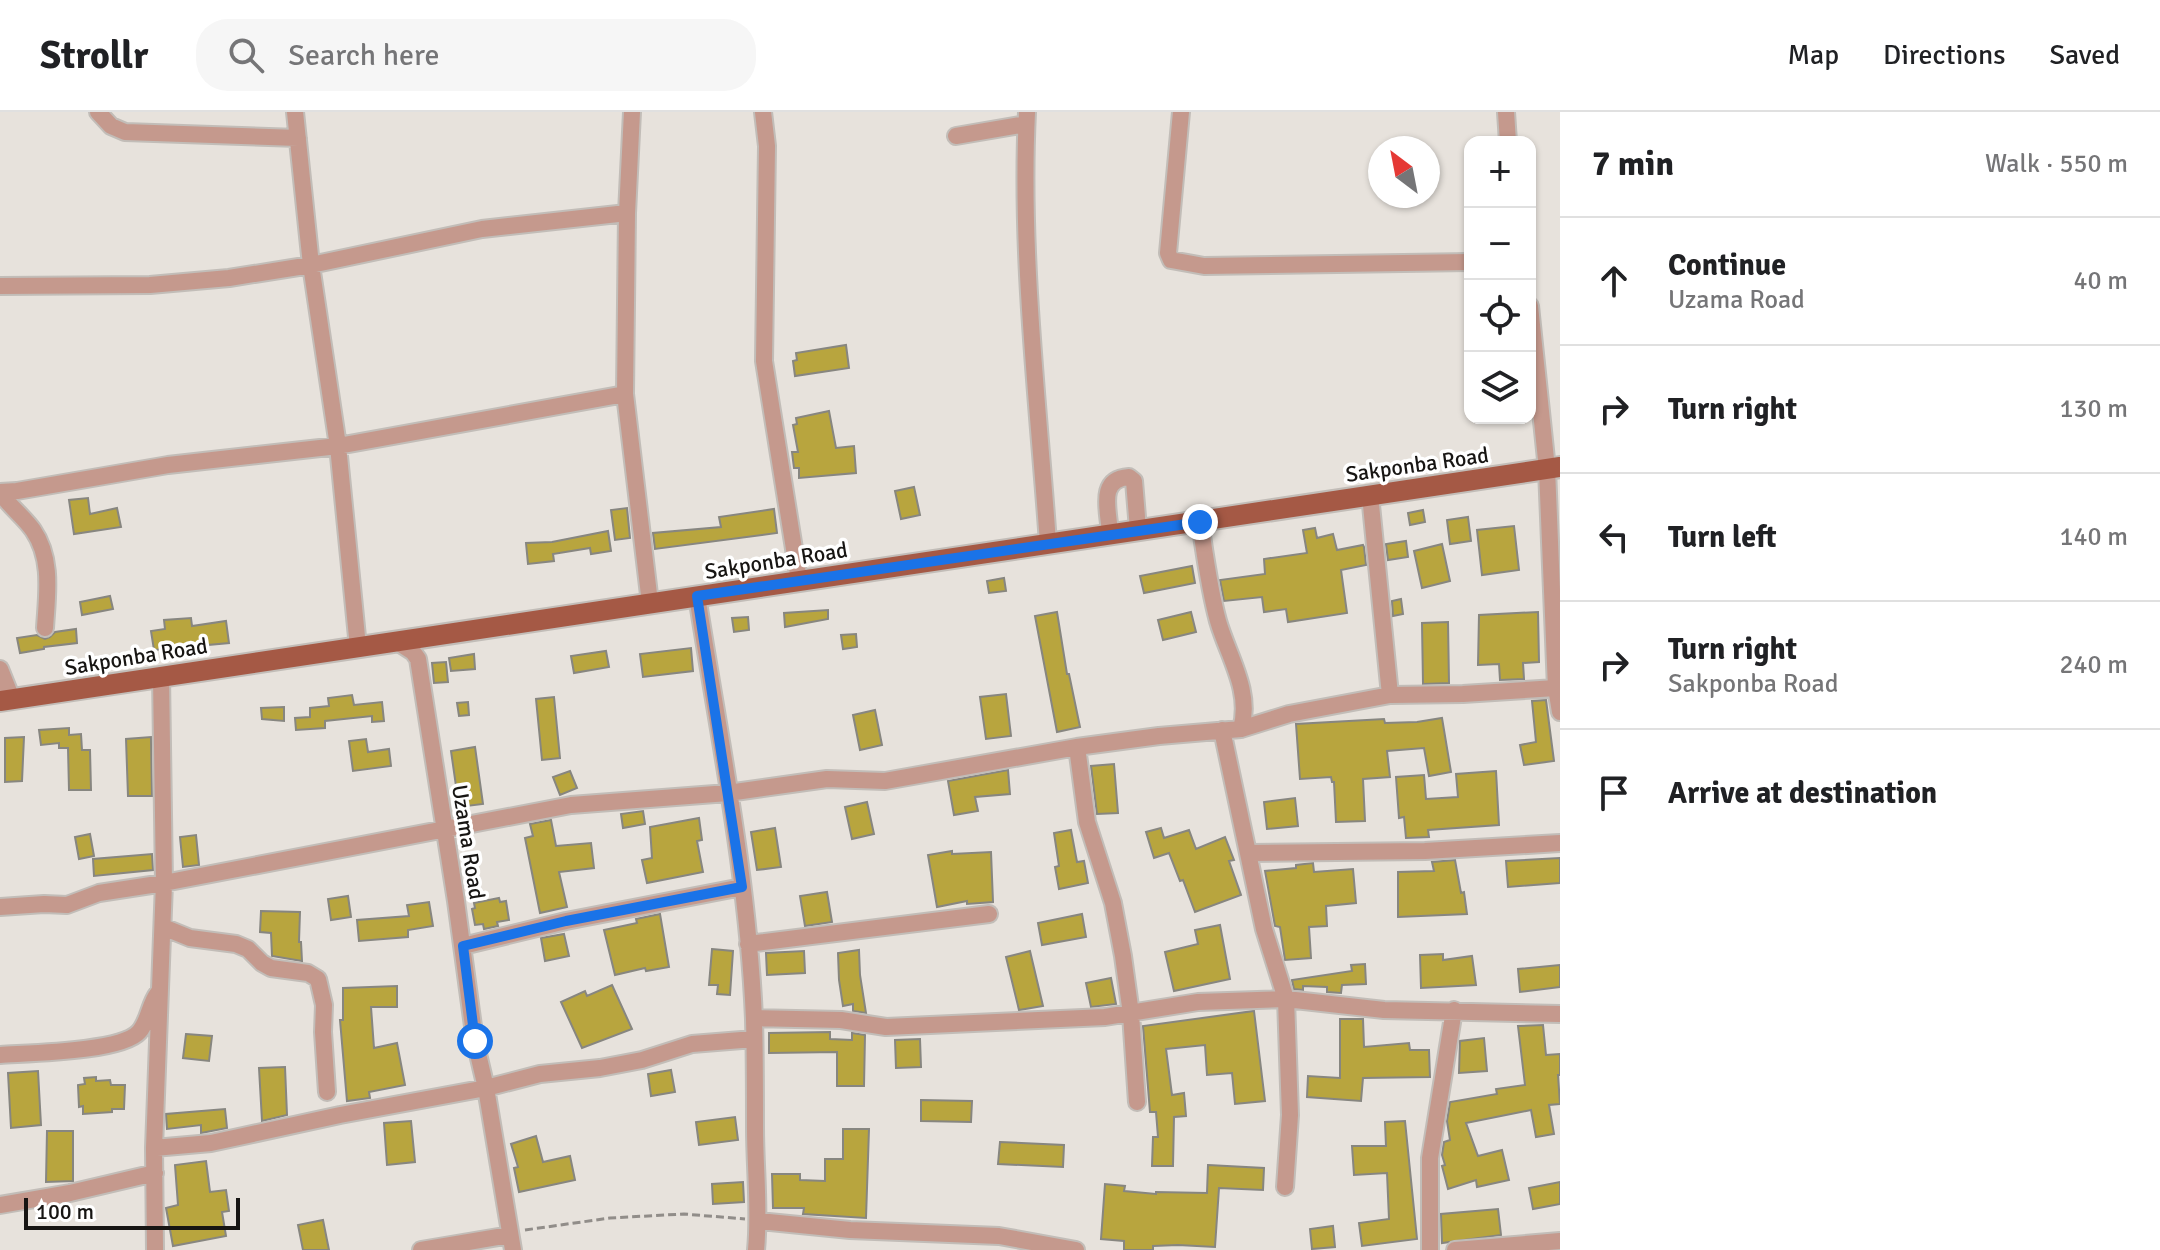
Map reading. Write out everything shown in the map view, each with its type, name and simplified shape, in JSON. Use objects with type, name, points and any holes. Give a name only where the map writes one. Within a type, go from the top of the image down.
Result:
[{"type":"main road","name":"Sakponba Road","points":[[6,700],[1553,468]]},
{"type":"street","points":[[98,112],[111,126],[125,132],[298,138]]},
{"type":"street","points":[[295,112],[311,265],[338,446],[358,647]]},
{"type":"street","points":[[632,112],[627,213],[625,394],[650,603]]},
{"type":"street","points":[[763,112],[767,146],[764,361],[799,580]]},
{"type":"street","points":[[1181,112],[1168,253],[1171,260],[1204,266],[1464,262]]},
{"type":"street","points":[[1506,112],[1508,136]]},
{"type":"street","points":[[956,136],[1026,118],[1027,240],[1048,543]]},
{"type":"street","points":[[0,286],[150,285],[229,278],[311,265],[482,229],[627,213]]},
{"type":"street","points":[[1536,348],[1553,468],[1556,688],[1560,712]]},
{"type":"street","points":[[0,492],[168,465],[338,446],[625,394]]},
{"type":"street","points":[[1110,534],[1108,491],[1110,483],[1118,477],[1129,477],[1134,481],[1138,529]]},
{"type":"street","points":[[0,492],[34,531],[45,553],[48,585],[45,628]]},
{"type":"street","points":[[1370,495],[1390,695]]},
{"type":"street","points":[[1200,522],[1218,622],[1243,692],[1245,713],[1241,729]]},
{"type":"street","points":[[697,596],[748,944],[754,1018],[759,1221],[756,1250]]},
{"type":"street","name":"Uzama Road","points":[[396,641],[418,659],[475,1041],[512,1242]]},
{"type":"street","points":[[0,669],[6,700]]},
{"type":"street","points":[[155,1250],[154,1148],[164,883],[161,676]]},
{"type":"street","points":[[0,907],[67,905],[99,893],[571,805],[728,793],[827,779],[885,781],[1077,747],[1241,729],[1289,714],[1390,695],[1556,688]]},
{"type":"street","points":[[1222,730],[1264,929],[1286,999],[1290,1115],[1285,1187]]},
{"type":"street","points":[[1077,747],[1087,822],[1113,903],[1131,1014],[1137,1102]]},
{"type":"street","points":[[1250,853],[1425,851],[1560,843]]},
{"type":"street","points":[[463,946],[566,921],[742,887]]},
{"type":"street","points":[[748,944],[989,914]]},
{"type":"street","points":[[163,927],[190,938],[236,944],[271,968],[308,973],[318,979],[324,1005],[327,1092]]},
{"type":"street","points":[[0,1055],[78,1050],[129,1039],[139,1032],[154,997],[162,988]]},
{"type":"street","points":[[754,1018],[841,1020],[886,1027],[1000,1023],[1131,1014],[1198,1002],[1286,999],[1384,1010],[1560,1014]]},
{"type":"street","points":[[1430,1250],[1430,1158],[1454,1010]]},
{"type":"street","points":[[154,1148],[211,1143],[486,1088],[540,1074],[628,1063],[692,1044],[754,1039]]},
{"type":"street","points":[[0,1205],[70,1193],[155,1173]]},
{"type":"street","points":[[759,1221],[850,1230],[999,1236],[1076,1250]]},
{"type":"street","points":[[1455,1250],[1560,1241]]},
{"type":"street","points":[[421,1250],[512,1242]]},
{"type":"path","points":[[512,1242],[610,1218],[684,1214],[759,1221]]},
{"type":"building","points":[[846,345],[849,368],[795,376],[793,361],[797,360],[796,353]]},
{"type":"building","points":[[829,411],[836,448],[854,446],[856,473],[799,478],[799,468],[794,468],[792,452],[798,452],[793,425],[797,424],[796,418]]},
{"type":"building","points":[[914,487],[920,515],[901,519],[895,491]]},
{"type":"building","points":[[88,498],[90,514],[117,508],[121,527],[74,534],[69,500]]},
{"type":"building","points":[[627,508],[630,538],[615,540],[611,510]]},
{"type":"building","points":[[774,509],[777,533],[655,549],[653,533],[721,527],[719,517]]},
{"type":"building","points":[[1423,510],[1425,522],[1410,525],[1408,513]]},
{"type":"building","points":[[1468,517],[1471,541],[1450,544],[1447,520]]},
{"type":"building","points":[[1514,526],[1519,570],[1482,575],[1477,530]]},
{"type":"building","points":[[1315,528],[1317,538],[1333,534],[1337,550],[1364,547],[1366,565],[1341,570],[1347,613],[1288,622],[1286,609],[1264,612],[1262,597],[1224,601],[1220,580],[1265,574],[1264,559],[1307,553],[1303,530]]},
{"type":"building","points":[[608,531],[611,551],[591,554],[590,548],[553,554],[554,561],[528,564],[526,543],[552,542]]},
{"type":"building","points":[[1406,541],[1408,557],[1388,560],[1386,544]]},
{"type":"building","points":[[1442,544],[1450,581],[1422,588],[1414,551]]},
{"type":"building","points":[[1192,566],[1195,583],[1144,593],[1140,576]]},
{"type":"building","points":[[1004,578],[1006,591],[989,593],[987,581]]},
{"type":"building","points":[[110,596],[113,609],[82,615],[80,602]]},
{"type":"building","points":[[1401,599],[1403,614],[1393,616],[1392,601]]},
{"type":"building","points":[[828,610],[828,619],[785,627],[784,613]]},
{"type":"building","points":[[1057,612],[1080,727],[1057,732],[1035,616]]},
{"type":"building","points":[[1191,612],[1196,632],[1163,640],[1158,620]]},
{"type":"building","points":[[1538,612],[1539,662],[1523,663],[1524,679],[1500,680],[1499,664],[1478,665],[1479,615]]},
{"type":"building","points":[[748,617],[749,630],[734,632],[732,618]]},
{"type":"building","points":[[191,618],[192,626],[226,621],[229,643],[154,650],[151,631],[165,629],[164,620]]},
{"type":"building","points":[[1448,622],[1449,683],[1423,684],[1422,623]]},
{"type":"building","points":[[76,629],[77,643],[20,653],[17,638],[37,635],[45,639],[55,632]]},
{"type":"building","points":[[856,634],[857,647],[843,649],[841,635]]},
{"type":"building","points":[[691,648],[693,671],[643,677],[640,654]]},
{"type":"building","points":[[606,651],[609,667],[574,673],[571,656]]},
{"type":"building","points":[[474,654],[475,669],[451,671],[449,658]]},
{"type":"building","points":[[446,662],[448,682],[434,683],[432,663]]},
{"type":"building","points":[[1006,694],[1011,736],[986,739],[980,697]]},
{"type":"building","points":[[352,695],[354,705],[382,702],[384,721],[372,722],[372,716],[325,721],[325,728],[296,730],[295,718],[310,717],[310,708],[329,706],[328,698]]},
{"type":"building","points":[[554,697],[560,758],[542,760],[536,699]]},
{"type":"building","points":[[1546,700],[1554,761],[1524,765],[1520,745],[1536,742],[1532,701]]},
{"type":"building","points":[[468,702],[469,715],[459,716],[457,703]]},
{"type":"building","points":[[284,707],[284,721],[262,719],[261,708]]},
{"type":"building","points":[[875,710],[882,745],[860,750],[853,715]]},
{"type":"building","points":[[1442,718],[1451,772],[1429,776],[1424,748],[1387,751],[1390,777],[1363,779],[1365,821],[1336,822],[1334,782],[1331,777],[1300,779],[1296,724],[1384,719],[1385,723],[1417,722]]},
{"type":"building","points":[[69,728],[69,735],[81,734],[82,750],[90,750],[91,790],[69,790],[68,748],[59,748],[59,743],[41,745],[39,730]]},
{"type":"building","points":[[24,737],[22,781],[5,782],[5,738]]},
{"type":"building","points":[[151,737],[152,796],[128,796],[126,739]]},
{"type":"building","points":[[366,739],[368,752],[389,749],[391,766],[353,771],[349,741]]},
{"type":"building","points":[[475,747],[483,804],[459,807],[451,751]]},
{"type":"building","points":[[1114,764],[1118,813],[1097,814],[1091,766]]},
{"type":"building","points":[[1008,770],[1010,794],[975,797],[978,811],[954,815],[948,781]]},
{"type":"building","points":[[570,771],[577,788],[560,795],[553,777]]},
{"type":"building","points":[[1496,771],[1499,825],[1428,830],[1429,837],[1406,838],[1404,817],[1399,818],[1396,777],[1424,775],[1426,799],[1458,797],[1456,774]]},
{"type":"building","points":[[1295,798],[1298,826],[1267,829],[1264,802]]},
{"type":"building","points":[[867,802],[874,834],[852,839],[845,807]]},
{"type":"building","points":[[643,811],[645,824],[623,828],[621,814]]},
{"type":"building","points":[[699,818],[702,840],[697,841],[703,872],[647,883],[642,860],[652,858],[650,827]]},
{"type":"building","points":[[551,820],[556,846],[591,843],[594,868],[559,872],[567,907],[540,913],[525,838],[533,836],[530,824]]},
{"type":"building","points":[[775,828],[781,867],[757,870],[751,832]]},
{"type":"building","points":[[1161,828],[1164,838],[1189,830],[1196,849],[1225,837],[1234,860],[1229,861],[1241,895],[1195,912],[1169,853],[1154,858],[1146,832]]},
{"type":"building","points":[[1071,830],[1077,862],[1084,861],[1088,883],[1059,889],[1054,833]]},
{"type":"building","points":[[90,834],[94,856],[79,859],[75,837]]},
{"type":"building","points":[[196,835],[199,865],[183,867],[180,837]]},
{"type":"building","points":[[952,851],[952,854],[991,852],[993,902],[967,904],[967,901],[937,907],[928,855]]},
{"type":"building","points":[[152,854],[153,870],[94,876],[93,859]]},
{"type":"building","points":[[1560,858],[1560,883],[1508,887],[1506,861]]},
{"type":"building","points":[[1455,860],[1467,914],[1398,917],[1398,872],[1434,871],[1432,862]]},
{"type":"building","points":[[1313,863],[1314,872],[1353,869],[1356,903],[1326,906],[1327,926],[1309,927],[1311,958],[1285,960],[1265,871]]},
{"type":"building","points":[[827,892],[832,922],[805,926],[800,896]]},
{"type":"building","points":[[348,896],[351,917],[331,920],[328,899]]},
{"type":"building","points":[[499,898],[500,902],[506,901],[509,920],[484,929],[483,924],[475,925],[474,903]]},
{"type":"building","points":[[429,902],[433,926],[408,930],[408,937],[359,941],[357,920],[409,916],[407,905]]},
{"type":"building","points":[[261,911],[300,912],[302,961],[272,956],[271,933],[260,932]]},
{"type":"building","points":[[660,914],[669,967],[646,971],[645,968],[615,975],[604,930]]},
{"type":"building","points":[[1082,914],[1086,937],[1042,945],[1038,923]]},
{"type":"building","points":[[1220,925],[1230,979],[1174,991],[1165,952],[1198,944],[1195,930]]},
{"type":"building","points":[[564,934],[569,956],[545,961],[541,938]]},
{"type":"building","points":[[712,949],[733,951],[730,995],[717,994],[718,985],[709,985]]},
{"type":"building","points":[[859,950],[866,1013],[853,1011],[853,1004],[843,1006],[839,980],[838,953]]},
{"type":"building","points":[[804,951],[805,973],[767,975],[766,953]]},
{"type":"building","points":[[1030,951],[1043,1006],[1019,1010],[1006,957]]},
{"type":"building","points":[[1443,954],[1443,960],[1472,956],[1476,985],[1421,988],[1420,955]]},
{"type":"building","points":[[1365,964],[1366,984],[1342,985],[1341,993],[1327,992],[1327,987],[1303,986],[1303,990],[1294,989],[1292,980],[1352,971],[1351,965]]},
{"type":"building","points":[[1560,965],[1560,987],[1520,992],[1518,969]]},
{"type":"building","points":[[1111,978],[1116,1004],[1091,1007],[1086,983]]},
{"type":"building","points":[[612,985],[632,1029],[582,1048],[561,1002],[585,991],[587,996]]},
{"type":"building","points":[[397,986],[397,1007],[371,1007],[374,1048],[397,1043],[405,1085],[369,1092],[370,1098],[347,1101],[340,1020],[343,1020],[343,988]]},
{"type":"building","points":[[1254,1011],[1265,1101],[1235,1104],[1232,1073],[1207,1075],[1205,1045],[1166,1049],[1172,1095],[1184,1093],[1186,1116],[1174,1117],[1173,1166],[1152,1166],[1153,1137],[1158,1137],[1156,1112],[1150,1112],[1143,1026]]},
{"type":"building","points":[[1340,1019],[1363,1019],[1364,1047],[1409,1043],[1410,1050],[1429,1050],[1430,1077],[1363,1078],[1361,1101],[1307,1097],[1308,1076],[1340,1078]]},
{"type":"building","points":[[1543,1025],[1546,1055],[1560,1054],[1560,1104],[1549,1105],[1554,1134],[1536,1137],[1531,1110],[1466,1123],[1478,1156],[1502,1150],[1509,1180],[1477,1187],[1476,1180],[1448,1189],[1442,1155],[1444,1142],[1450,1140],[1447,1121],[1450,1102],[1497,1094],[1496,1089],[1525,1085],[1518,1026]]},
{"type":"building","points":[[830,1032],[830,1039],[852,1040],[852,1033],[865,1035],[864,1086],[837,1086],[837,1052],[769,1053],[769,1033]]},
{"type":"building","points":[[186,1034],[212,1036],[209,1061],[183,1058]]},
{"type":"building","points":[[1484,1038],[1487,1071],[1459,1073],[1460,1041]]},
{"type":"building","points":[[920,1039],[921,1067],[896,1068],[895,1040]]},
{"type":"building","points":[[285,1067],[287,1115],[262,1121],[259,1068]]},
{"type":"building","points":[[671,1070],[675,1092],[651,1096],[648,1074]]},
{"type":"building","points":[[38,1071],[41,1125],[11,1128],[8,1073]]},
{"type":"building","points":[[96,1077],[96,1081],[110,1080],[111,1085],[125,1085],[124,1109],[83,1114],[83,1106],[79,1107],[78,1085],[85,1084],[84,1078]]},
{"type":"building","points":[[921,1100],[972,1101],[971,1122],[921,1121]]},
{"type":"building","points":[[225,1109],[227,1128],[201,1133],[201,1125],[167,1129],[166,1114]]},
{"type":"building","points":[[735,1117],[738,1140],[699,1145],[696,1122]]},
{"type":"building","points":[[411,1121],[415,1162],[387,1165],[384,1123]]},
{"type":"building","points":[[1405,1121],[1417,1239],[1362,1246],[1359,1223],[1389,1219],[1387,1173],[1354,1175],[1352,1146],[1386,1146],[1385,1122]]},
{"type":"building","points":[[843,1129],[869,1129],[866,1218],[803,1214],[804,1208],[773,1208],[772,1174],[800,1174],[800,1180],[825,1181],[825,1159],[843,1159]]},
{"type":"building","points":[[47,1131],[73,1131],[73,1181],[46,1182]]},
{"type":"building","points":[[536,1136],[543,1162],[570,1156],[575,1180],[519,1192],[514,1168],[518,1167],[511,1144]]},
{"type":"building","points":[[1000,1142],[1064,1145],[1063,1167],[998,1164]]},
{"type":"building","points":[[206,1161],[210,1192],[226,1190],[229,1211],[222,1212],[226,1236],[173,1246],[166,1208],[178,1205],[175,1165]]},
{"type":"building","points":[[1208,1165],[1264,1168],[1263,1190],[1219,1188],[1215,1247],[1178,1245],[1153,1246],[1153,1250],[1124,1250],[1124,1241],[1101,1239],[1105,1184],[1125,1186],[1124,1191],[1156,1194],[1207,1193]]},
{"type":"building","points":[[743,1182],[744,1202],[713,1204],[712,1184]]},
{"type":"building","points":[[1560,1182],[1560,1204],[1533,1209],[1529,1188]]},
{"type":"building","points":[[1498,1209],[1501,1235],[1442,1243],[1441,1214]]},
{"type":"building","points":[[323,1220],[329,1250],[303,1250],[298,1225]]},
{"type":"building","points":[[1333,1226],[1335,1247],[1312,1249],[1310,1229]]},
{"type":"route","points":[[475,1041],[463,946],[566,921],[742,887],[697,596],[1200,522]]}]
